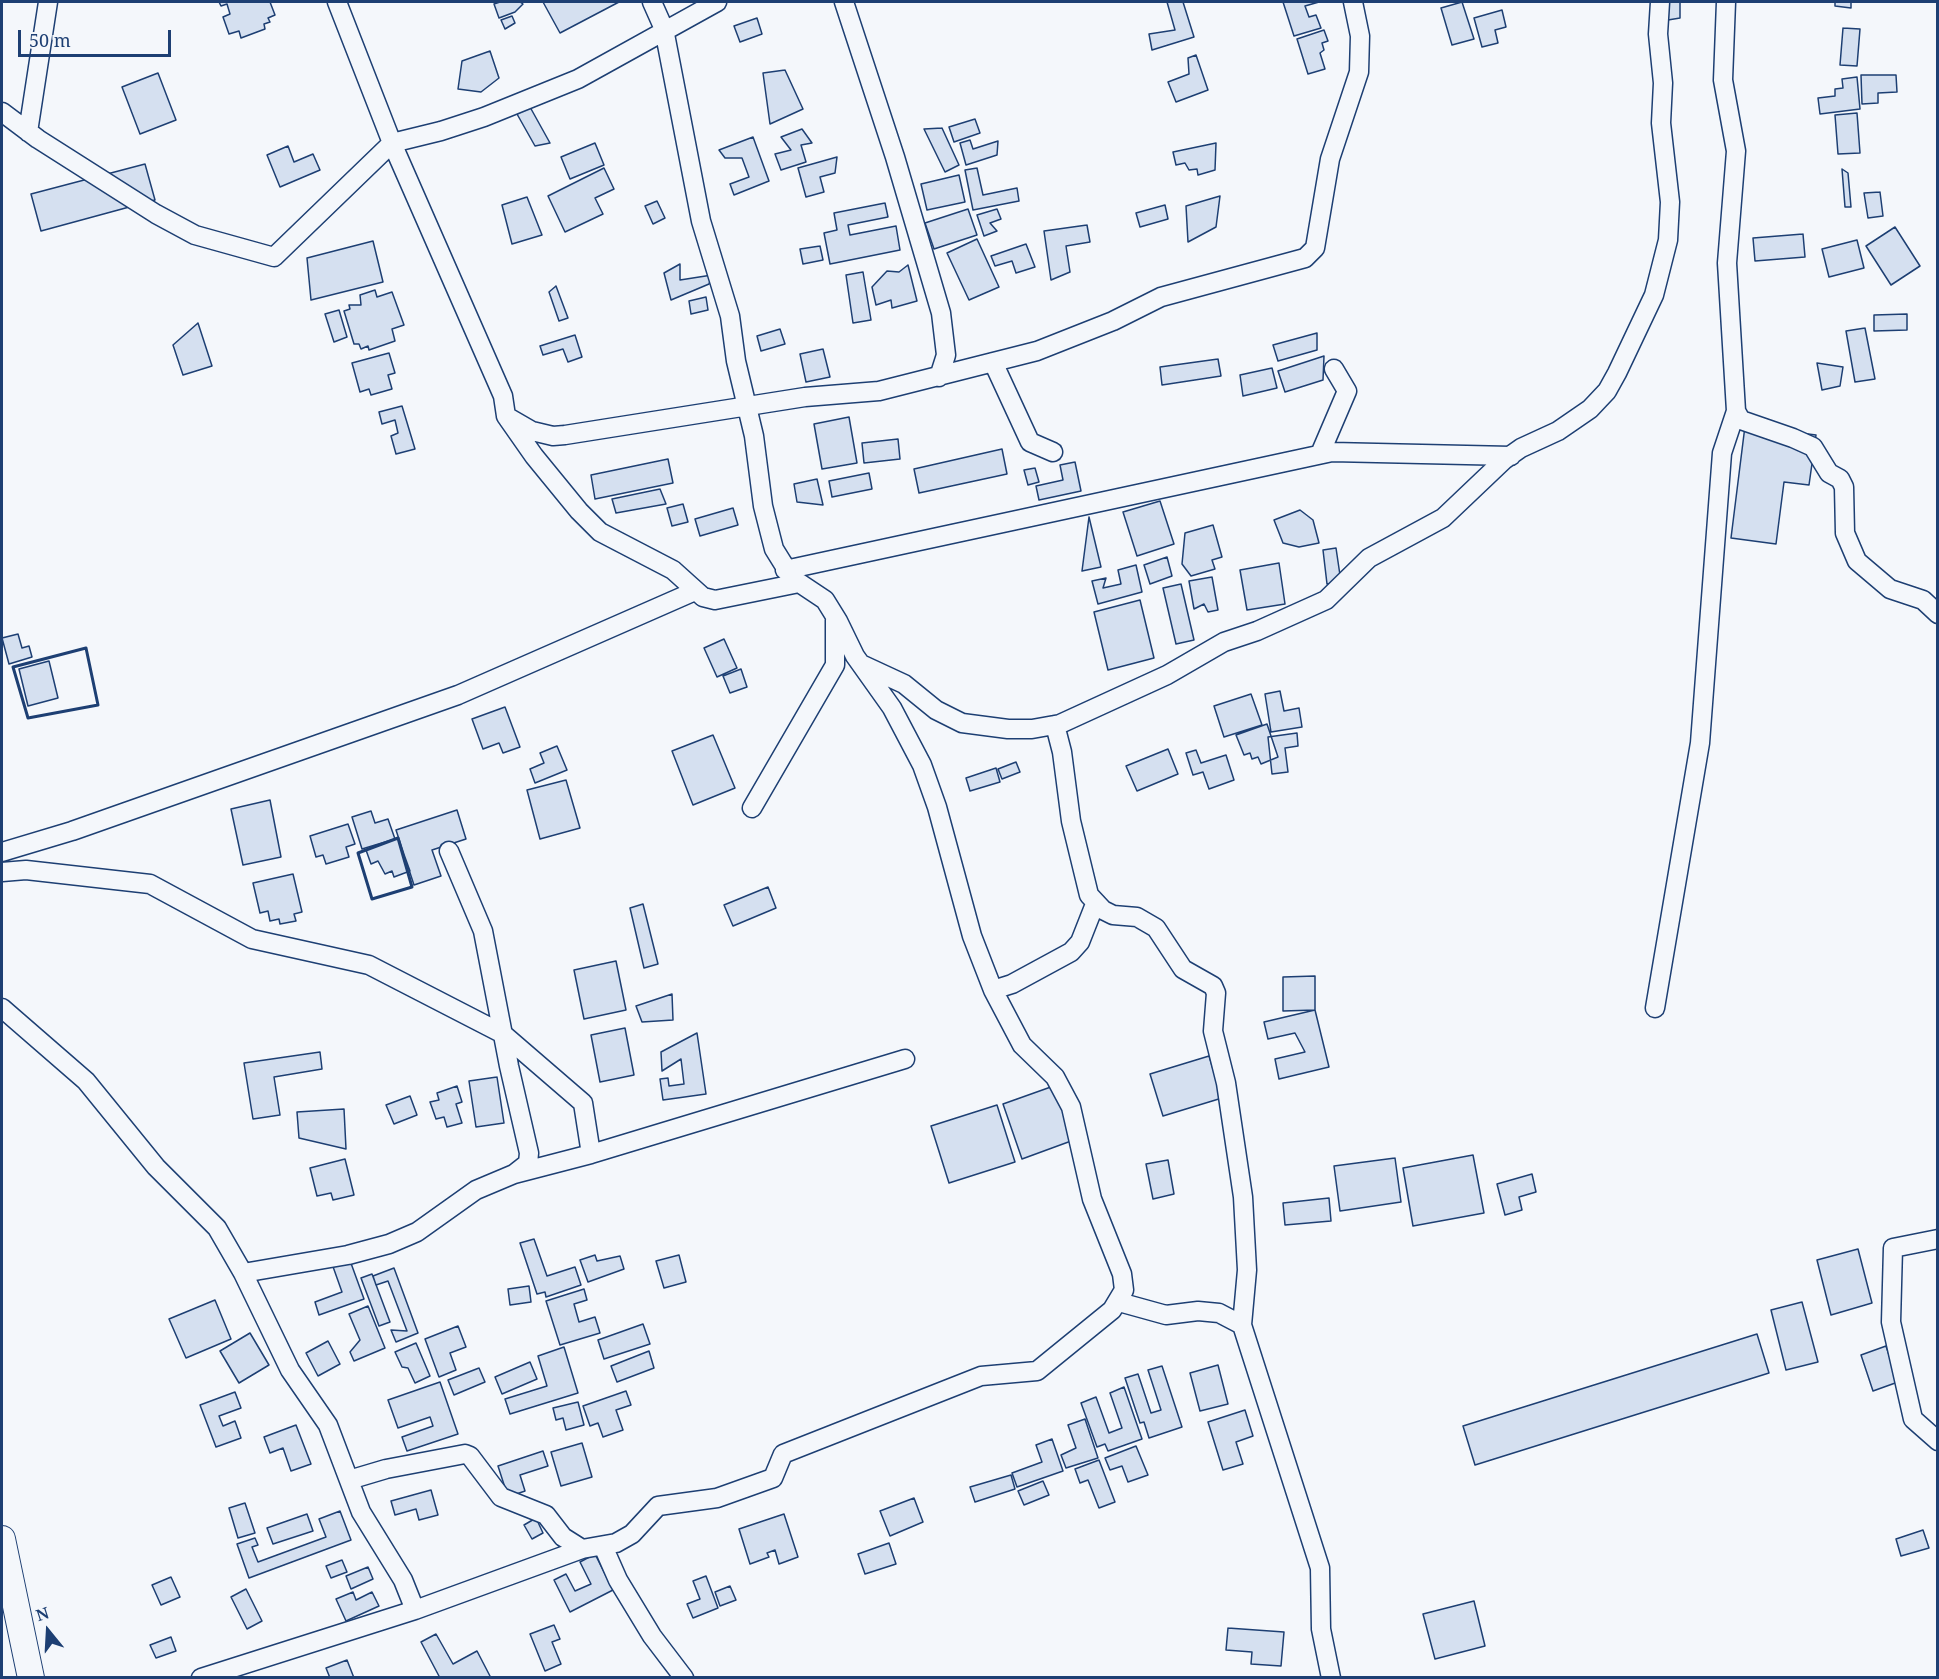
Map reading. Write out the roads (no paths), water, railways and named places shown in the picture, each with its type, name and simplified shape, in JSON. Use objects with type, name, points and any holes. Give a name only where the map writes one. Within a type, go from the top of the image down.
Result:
[{"type":"main road","points":[[2,1539],[32,1677]]},
{"type":"street","points":[[28,132],[48,2]]},
{"type":"street","points":[[337,2],[392,143],[503,396],[506,416],[534,456],[591,524],[608,537],[673,570],[695,591],[715,600],[799,583]]},
{"type":"street","points":[[201,1677],[415,1610],[582,1549],[603,1546],[628,1538],[658,1506],[711,1500],[772,1478],[783,1454],[981,1376],[1037,1371],[1059,1356],[1119,1302],[1124,1290],[1122,1274],[1092,1199],[1071,1107],[1054,1077],[1022,1046],[993,990],[972,936],[937,807],[922,765],[892,708],[855,656],[834,615],[820,595],[799,583],[785,570],[774,549],[766,521],[754,436],[730,316],[701,221],[664,29],[652,2]]},
{"type":"street","points":[[2,112],[28,132],[156,214],[195,235],[274,257],[392,143],[462,124],[578,79],[664,29],[717,2]]},
{"type":"street","points":[[844,2],[895,157],[941,313],[946,355],[939,377]]},
{"type":"street","points":[[506,416],[532,431],[553,436],[585,433],[746,405],[805,397],[870,392],[939,377],[1047,347],[1113,321],[1161,297],[1296,262],[1311,255],[1317,241],[1330,159],[1359,72],[1360,36],[1353,2]]},
{"type":"street","points":[[863,665],[904,684],[936,710],[962,723],[1008,729],[1054,725],[1167,675],[1224,642],[1257,632],[1326,600],[1369,558],[1443,518],[1511,456],[1577,420],[1606,391],[1654,295],[1671,224],[1661,130],[1663,83],[1658,34],[1660,2]]},
{"type":"street","points":[[1655,1008],[1700,743],[1722,453],[1736,411],[1727,263],[1736,151],[1723,80],[1726,2]]},
{"type":"street","points":[[993,362],[1030,442],[1053,452]]},
{"type":"street","points":[[1320,454],[1347,391],[1334,369]]},
{"type":"street","points":[[1736,411],[1741,420],[1793,438],[1817,452],[1829,473],[1840,479],[1844,487],[1845,533],[1857,561],[1890,589],[1923,600],[1938,614]]},
{"type":"street","points":[[785,570],[1332,452],[1511,456]]},
{"type":"street","points":[[2,852],[72,831],[458,695],[695,591]]},
{"type":"street","points":[[752,808],[835,665],[834,615]]},
{"type":"street","points":[[1054,725],[1062,752],[1077,850],[1089,896],[1095,904],[1113,915],[1137,917],[1156,928],[1183,969],[1215,991],[1213,1031],[1226,1083],[1243,1197],[1246,1270],[1242,1325],[1320,1568],[1322,1639],[1331,1677]]},
{"type":"street","points":[[449,851],[483,931],[529,1153],[528,1163],[514,1174]]},
{"type":"street","points":[[2,872],[26,870],[150,884],[252,939],[369,965],[503,1034],[583,1102],[591,1154]]},
{"type":"street","points":[[993,990],[1012,984],[1071,952],[1080,942],[1095,904]]},
{"type":"street","points":[[2,1008],[86,1081],[156,1167],[217,1228],[243,1273],[290,1371],[332,1432],[364,1518],[403,1580],[415,1610]]},
{"type":"street","points":[[243,1273],[348,1255],[389,1244],[417,1232],[476,1190],[514,1174],[591,1154],[904,1059]]},
{"type":"street","points":[[1938,1239],[1893,1248],[1891,1322],[1913,1419],[1938,1441]]},
{"type":"street","points":[[1119,1302],[1154,1313],[1219,1313],[1242,1325]]},
{"type":"street","points":[[349,1480],[386,1469],[465,1454],[470,1456],[501,1497],[546,1515],[563,1537],[582,1549]]},
{"type":"street","points":[[603,1546],[618,1580],[652,1636],[684,1677]]}]
